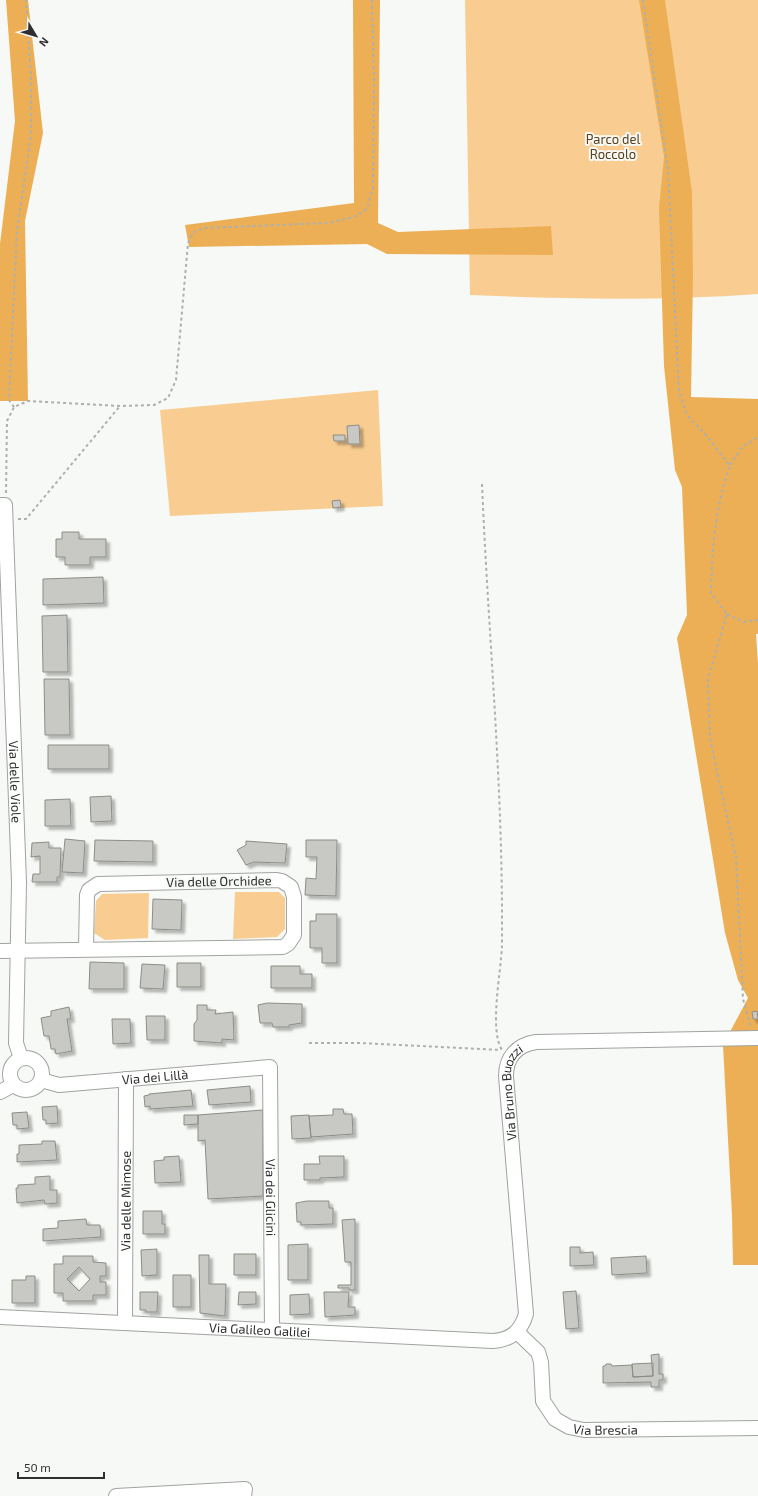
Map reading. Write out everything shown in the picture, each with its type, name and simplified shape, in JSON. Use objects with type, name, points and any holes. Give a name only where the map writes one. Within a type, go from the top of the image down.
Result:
[{"type":"street","name":"Via delle Viole","points":[[3,505],[6,520],[6,679],[20,882],[16,1044],[21,1058]]},
{"type":"street","name":"Via delle Orchidee","points":[[0,951],[18,949],[86,949],[283,947],[288,944],[294,935],[294,892],[287,884],[277,880],[98,884],[89,890],[86,895],[86,949]]},
{"type":"street","name":"Via Bruno Buozzi","points":[[517,1332],[524,1320],[526,1307],[506,1076],[506,1054],[536,1042],[756,1038]]},
{"type":"street","points":[[21,1058],[31,1059],[39,1065],[42,1070],[41,1080],[35,1088],[26,1091],[17,1088],[10,1080],[10,1069],[12,1064],[21,1058]]},
{"type":"street","name":"Via dei Lillà","points":[[41,1080],[59,1085],[270,1067]]},
{"type":"street","name":"Via dei Glicini","points":[[270,1067],[272,1329]]},
{"type":"street","name":"Via delle Mimose","points":[[125,1322],[126,1079]]},
{"type":"street","points":[[0,1092],[13,1085]]},
{"type":"street","name":"Via Galileo Galilei","points":[[0,1317],[272,1329],[493,1341],[506,1339],[517,1332]]},
{"type":"street","name":"Via Brescia","points":[[517,1332],[535,1347],[540,1357],[543,1401],[555,1419],[569,1427],[584,1430],[758,1428]]},
{"type":"street","points":[[116,1496],[244,1493]]},
{"type":"path","points":[[14,407],[9,400],[17,230],[31,135],[31,76],[26,0]]},
{"type":"path","points":[[3,505],[7,421],[14,407],[28,401],[120,406],[154,405],[168,398],[176,380],[188,243],[193,233],[204,228],[328,222],[354,217],[366,209],[373,188],[374,80],[372,0]]},
{"type":"path","points":[[643,0],[668,170],[679,391],[687,415],[706,435],[730,466]]},
{"type":"path","points":[[6,520],[26,519],[120,406]]},
{"type":"path","points":[[758,437],[742,447],[730,466],[721,490],[715,527],[711,593],[727,614],[744,622],[758,620]]},
{"type":"path","points":[[482,484],[487,598],[499,778],[502,946],[496,1023],[497,1041],[506,1054]]},
{"type":"path","points":[[727,614],[708,679],[710,739],[736,857],[743,999],[756,1038]]},
{"type":"path","points":[[309,1043],[360,1043],[506,1054]]},
{"type":"green space","name":"Parco del Roccolo","points":[[465,0],[758,0],[758,294],[686,298],[614,299],[470,295]]},
{"type":"green space","points":[[378,390],[383,506],[170,516],[160,410]]},
{"type":"green space","points":[[235,892],[279,892],[285,898],[285,929],[277,937],[233,939]]},
{"type":"green space","points":[[149,893],[148,938],[105,940],[94,933],[96,901],[102,894]]},
{"type":"shaded area","points":[[6,0],[28,0],[43,133],[25,221],[28,401],[0,401],[0,244],[15,121]]},
{"type":"shaded area","points":[[353,0],[380,0],[378,223],[398,232],[551,226],[553,255],[387,254],[367,244],[189,247],[185,225],[354,203]]},
{"type":"shaded area","points":[[639,0],[665,0],[692,192],[693,276],[691,397],[758,399],[758,634],[756,634],[758,664],[758,1265],[733,1265],[732,1215],[723,1045],[748,998],[738,980],[725,933],[677,638],[687,615],[682,487],[675,470],[664,366],[659,208],[664,157]]},
{"type":"building","points":[[359,425],[360,444],[348,444],[347,426]]},
{"type":"building","points":[[333,435],[345,435],[345,441],[334,441]]},
{"type":"building","points":[[340,500],[341,507],[333,508],[332,501]]},
{"type":"building","points":[[62,532],[79,532],[79,539],[106,539],[106,557],[90,557],[90,565],[65,565],[65,557],[56,557],[56,539],[62,539]]},
{"type":"building","points":[[103,577],[104,603],[43,605],[43,579]]},
{"type":"building","points":[[67,615],[68,672],[43,672],[42,616]]},
{"type":"building","points":[[44,679],[69,679],[70,735],[45,735]]},
{"type":"building","points":[[48,745],[109,745],[109,769],[48,769]]},
{"type":"building","points":[[111,796],[112,821],[91,822],[90,797]]},
{"type":"building","points":[[70,799],[71,826],[45,826],[45,800]]},
{"type":"building","points":[[65,839],[85,841],[83,873],[62,872]]},
{"type":"building","points":[[95,840],[153,841],[153,862],[94,861]]},
{"type":"building","points":[[306,840],[337,840],[336,896],[305,895],[306,878],[316,879],[317,857],[306,857]]},
{"type":"building","points":[[246,841],[287,844],[285,863],[254,862],[246,865],[237,850],[246,845]]},
{"type":"building","points":[[49,842],[49,848],[61,848],[60,877],[57,877],[57,882],[32,882],[33,874],[40,874],[40,856],[31,857],[32,843]]},
{"type":"building","points":[[153,899],[182,900],[181,930],[152,929]]},
{"type":"building","points":[[316,914],[337,914],[337,963],[322,963],[322,948],[310,948],[310,921],[316,921]]},
{"type":"building","points":[[90,962],[124,963],[124,989],[89,989]]},
{"type":"building","points":[[177,963],[201,963],[201,987],[177,987]]},
{"type":"building","points":[[142,964],[165,965],[163,989],[140,988]]},
{"type":"building","points":[[271,966],[300,966],[300,974],[312,974],[312,988],[271,988]]},
{"type":"building","points":[[267,1003],[302,1004],[302,1023],[289,1025],[289,1027],[273,1027],[272,1023],[260,1023],[258,1005]]},
{"type":"building","points":[[197,1005],[207,1005],[207,1010],[216,1010],[215,1014],[233,1012],[234,1040],[222,1039],[222,1043],[194,1041],[194,1024],[197,1020]]},
{"type":"building","points":[[69,1007],[71,1019],[67,1019],[72,1051],[56,1054],[55,1049],[51,1049],[49,1036],[44,1036],[41,1018],[51,1016],[51,1011]]},
{"type":"building","points":[[757,1011],[758,1019],[753,1019],[752,1012]]},
{"type":"building","points":[[146,1016],[165,1016],[165,1040],[147,1040]]},
{"type":"building","points":[[112,1019],[130,1019],[131,1043],[113,1044]]},
{"type":"building","points":[[250,1086],[251,1102],[209,1105],[207,1090]]},
{"type":"building","points":[[191,1090],[193,1106],[150,1109],[150,1106],[145,1107],[144,1096],[149,1094]]},
{"type":"building","points":[[57,1106],[58,1123],[46,1124],[46,1120],[43,1120],[42,1107]]},
{"type":"building","points":[[333,1109],[343,1109],[344,1114],[352,1114],[353,1134],[311,1137],[309,1116],[333,1115]]},
{"type":"building","points":[[263,1110],[263,1196],[208,1199],[205,1140],[198,1141],[198,1115]]},
{"type":"building","points":[[27,1112],[29,1128],[17,1129],[17,1125],[13,1125],[12,1113]]},
{"type":"building","points":[[184,1115],[198,1115],[198,1124],[184,1125]]},
{"type":"building","points":[[309,1115],[311,1138],[292,1139],[291,1116]]},
{"type":"building","points":[[42,1141],[55,1141],[57,1160],[17,1162],[19,1145],[42,1144]]},
{"type":"building","points":[[179,1156],[181,1182],[155,1183],[154,1161],[164,1160],[164,1157]]},
{"type":"building","points":[[319,1156],[344,1156],[344,1177],[304,1180],[304,1164],[320,1164]]},
{"type":"building","points":[[50,1176],[50,1190],[57,1190],[57,1203],[45,1204],[44,1200],[17,1203],[16,1188],[18,1188],[18,1185],[35,1184],[35,1177]]},
{"type":"building","points":[[307,1201],[329,1201],[329,1208],[333,1208],[333,1224],[301,1225],[301,1222],[297,1222],[296,1203]]},
{"type":"building","points":[[143,1211],[162,1211],[162,1224],[165,1224],[165,1234],[143,1234]]},
{"type":"building","points":[[86,1219],[87,1225],[100,1225],[101,1237],[43,1241],[43,1229],[58,1228],[58,1221]]},
{"type":"building","points":[[355,1219],[355,1290],[349,1290],[349,1288],[338,1288],[338,1285],[351,1285],[351,1262],[345,1262],[342,1220]]},
{"type":"building","points":[[308,1244],[308,1280],[288,1280],[288,1245]]},
{"type":"building","points":[[570,1247],[580,1247],[580,1253],[593,1252],[594,1265],[570,1266]]},
{"type":"building","points":[[157,1249],[157,1275],[142,1276],[141,1250]]},
{"type":"building","points":[[234,1254],[256,1254],[256,1275],[234,1275]]},
{"type":"building","points":[[199,1255],[209,1255],[209,1284],[226,1284],[225,1316],[200,1313]]},
{"type":"building","points":[[63,1256],[93,1256],[93,1262],[106,1263],[106,1276],[100,1276],[100,1282],[106,1282],[106,1295],[93,1295],[93,1301],[63,1301],[63,1293],[54,1293],[54,1264],[63,1264]],"holes":[[[79,1267],[90,1279],[79,1291],[67,1279]]]},
{"type":"building","points":[[646,1256],[647,1273],[612,1275],[611,1258]]},
{"type":"building","points":[[173,1275],[191,1275],[191,1307],[173,1307]]},
{"type":"building","points":[[26,1276],[35,1276],[35,1303],[12,1303],[12,1280],[26,1280]]},
{"type":"building","points":[[576,1291],[579,1328],[566,1329],[563,1292]]},
{"type":"building","points":[[140,1292],[158,1292],[157,1312],[146,1312],[146,1310],[140,1310]]},
{"type":"building","points":[[239,1292],[256,1292],[256,1304],[238,1305]]},
{"type":"building","points":[[324,1292],[349,1292],[348,1307],[355,1307],[355,1315],[325,1317]]},
{"type":"building","points":[[309,1294],[310,1314],[290,1315],[290,1295]]},
{"type":"building","points":[[659,1354],[659,1374],[663,1374],[663,1380],[659,1380],[659,1387],[651,1387],[651,1382],[603,1383],[603,1366],[606,1364],[611,1364],[612,1366],[632,1365],[633,1377],[653,1376],[651,1355]]},
{"type":"building","points":[[653,1363],[653,1376],[633,1377],[632,1364]]}]
